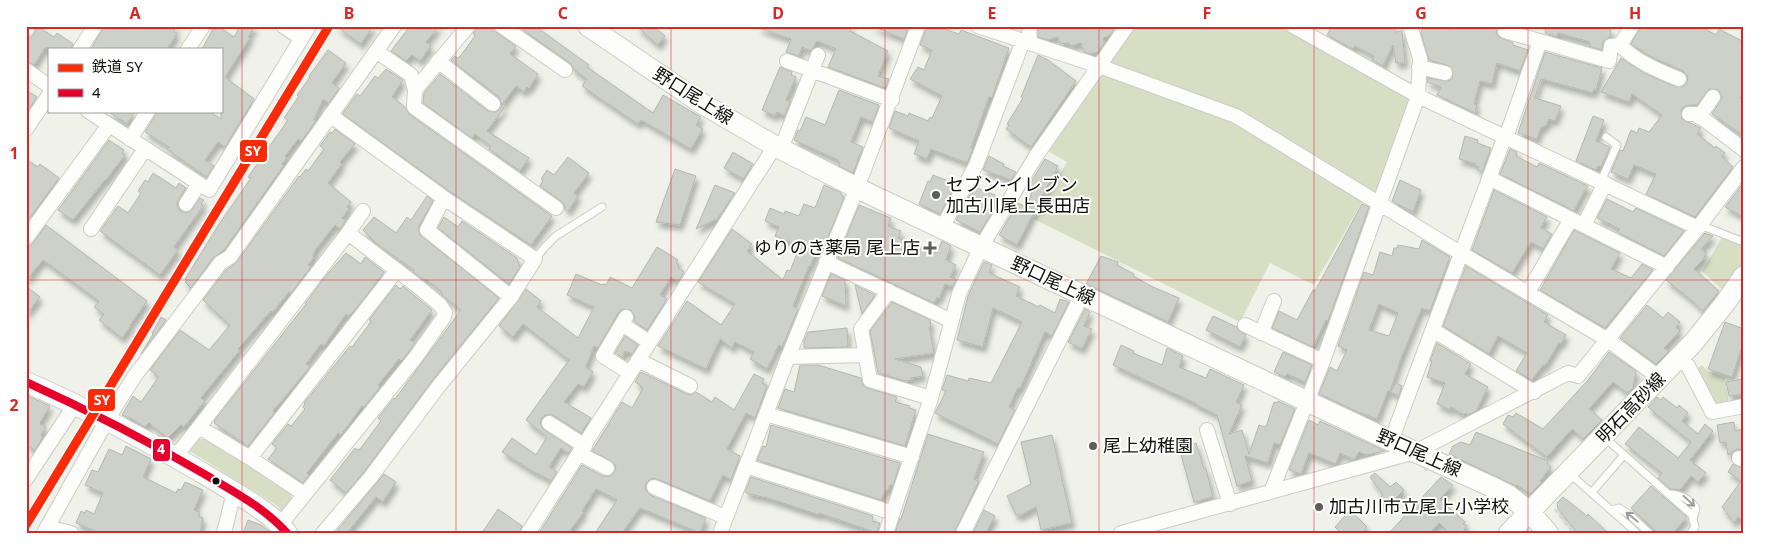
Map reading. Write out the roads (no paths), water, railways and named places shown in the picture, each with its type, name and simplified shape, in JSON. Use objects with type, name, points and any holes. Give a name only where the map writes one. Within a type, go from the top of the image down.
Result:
[{"type":"main road","name":"野口尾上線","points":[[588,26],[702,103],[778,147],[981,247],[1508,495],[1530,512],[1548,533]]},
{"type":"main road","name":"明石高砂線","points":[[1509,533],[1694,343],[1744,276]]},
{"type":"main road","points":[[26,382],[76,403],[175,456],[234,492],[284,529]]},
{"type":"street","points":[[26,30],[28,26]]},
{"type":"street","points":[[81,48],[95,26]]},
{"type":"street","points":[[189,48],[203,26]]},
{"type":"street","points":[[90,112],[209,190],[305,32],[283,26]]},
{"type":"street","points":[[71,533],[45,530],[107,420],[134,377],[220,263],[230,257],[394,26]]},
{"type":"street","points":[[415,90],[468,26]]},
{"type":"street","points":[[720,533],[826,262],[858,188],[918,26]]},
{"type":"street","points":[[978,26],[1099,66],[1236,116],[1608,340],[1660,378]]},
{"type":"street","points":[[942,228],[976,166],[1027,42],[1029,26]]},
{"type":"street","points":[[886,533],[931,398],[959,294],[981,247],[1036,156],[1126,26]]},
{"type":"street","points":[[1292,26],[1418,96],[1699,226]]},
{"type":"street","points":[[1271,492],[1323,361],[1418,96],[1420,58],[1410,26]]},
{"type":"street","points":[[1620,45],[1632,26]]},
{"type":"street","points":[[502,31],[561,61]]},
{"type":"street","points":[[1505,31],[1609,61],[1612,46],[1620,45]]},
{"type":"street","points":[[1390,441],[1506,136],[1540,41]]},
{"type":"street","points":[[1620,45],[1626,51],[1658,70],[1679,79]]},
{"type":"street","points":[[376,51],[411,76],[415,90],[414,107],[417,116],[481,149],[533,183],[556,208]]},
{"type":"street","points":[[528,533],[583,450],[638,360],[778,147],[818,55]]},
{"type":"street","points":[[438,61],[484,89],[493,104]]},
{"type":"street","points":[[786,61],[892,100]]},
{"type":"street","points":[[1419,67],[1445,73]]},
{"type":"street","points":[[26,70],[48,85]]},
{"type":"street","points":[[26,129],[48,96]]},
{"type":"street","points":[[1713,97],[1694,115],[1744,150]]},
{"type":"street","points":[[130,139],[147,112]]},
{"type":"street","points":[[323,533],[370,478],[438,387],[511,297],[536,259],[444,198],[392,150],[330,115]]},
{"type":"street","points":[[26,238],[109,125]]},
{"type":"street","points":[[91,229],[145,149]]},
{"type":"street","points":[[1121,533],[1415,452],[1568,373],[1578,376],[1667,267],[1744,167]]},
{"type":"street","points":[[1489,178],[1667,267]]},
{"type":"street","points":[[1584,225],[1603,182]]},
{"type":"street","points":[[186,204],[199,184]]},
{"type":"street","points":[[444,198],[427,230],[511,297]]},
{"type":"street","points":[[175,456],[363,211]]},
{"type":"street","points":[[1528,292],[1571,219]]},
{"type":"street","points":[[284,529],[304,494],[415,358],[444,317],[445,312],[440,305],[348,233]]},
{"type":"street","points":[[826,262],[952,321]]},
{"type":"street","points":[[250,458],[397,270]]},
{"type":"street","points":[[889,291],[861,329],[870,380],[931,398]]},
{"type":"street","points":[[963,533],[1082,295]]},
{"type":"street","points":[[1261,333],[1274,301]]},
{"type":"street","points":[[630,373],[603,356],[624,321],[650,342]]},
{"type":"street","points":[[1245,325],[1323,361]]},
{"type":"street","points":[[1433,330],[1534,392]]},
{"type":"street","points":[[788,357],[865,355]]},
{"type":"street","points":[[1677,359],[1688,366],[1712,412],[1744,406]]},
{"type":"street","points":[[638,360],[683,388]]},
{"type":"street","points":[[26,479],[31,463],[76,403]]},
{"type":"street","points":[[766,414],[912,457]]},
{"type":"street","points":[[549,422],[607,468]]},
{"type":"street","points":[[199,427],[304,494]]},
{"type":"street","points":[[1207,430],[1230,504]]},
{"type":"street","points":[[746,466],[893,513]]},
{"type":"street","points":[[654,487],[725,517]]},
{"type":"street","points":[[224,533],[234,492]]},
{"type":"lane","points":[[1603,182],[1617,145],[1606,137]]},
{"type":"lane","points":[[536,259],[556,236],[602,207]]},
{"type":"lane","points":[[1699,226],[1744,242]]},
{"type":"lane","points":[[1603,436],[1692,515],[1695,527],[1691,533]]},
{"type":"lane","points":[[1592,492],[1624,455]]},
{"type":"lane","points":[[1569,472],[1637,533]]},
{"type":"lane","points":[[1611,510],[1619,508],[1630,515],[1649,533]]},
{"type":"rail line","name":"SY","points":[[26,525],[329,26]]},
{"type":"place","name":"セブン-イレブン 加古川尾上長田店","points":[[936,195]]},
{"type":"place","name":"ゆりのき薬局 尾上店","points":[[930,248]]},
{"type":"place","name":"尾上幼稚園","points":[[1093,446]]},
{"type":"place","name":"加古川市立尾上小学校","points":[[1319,507]]}]
